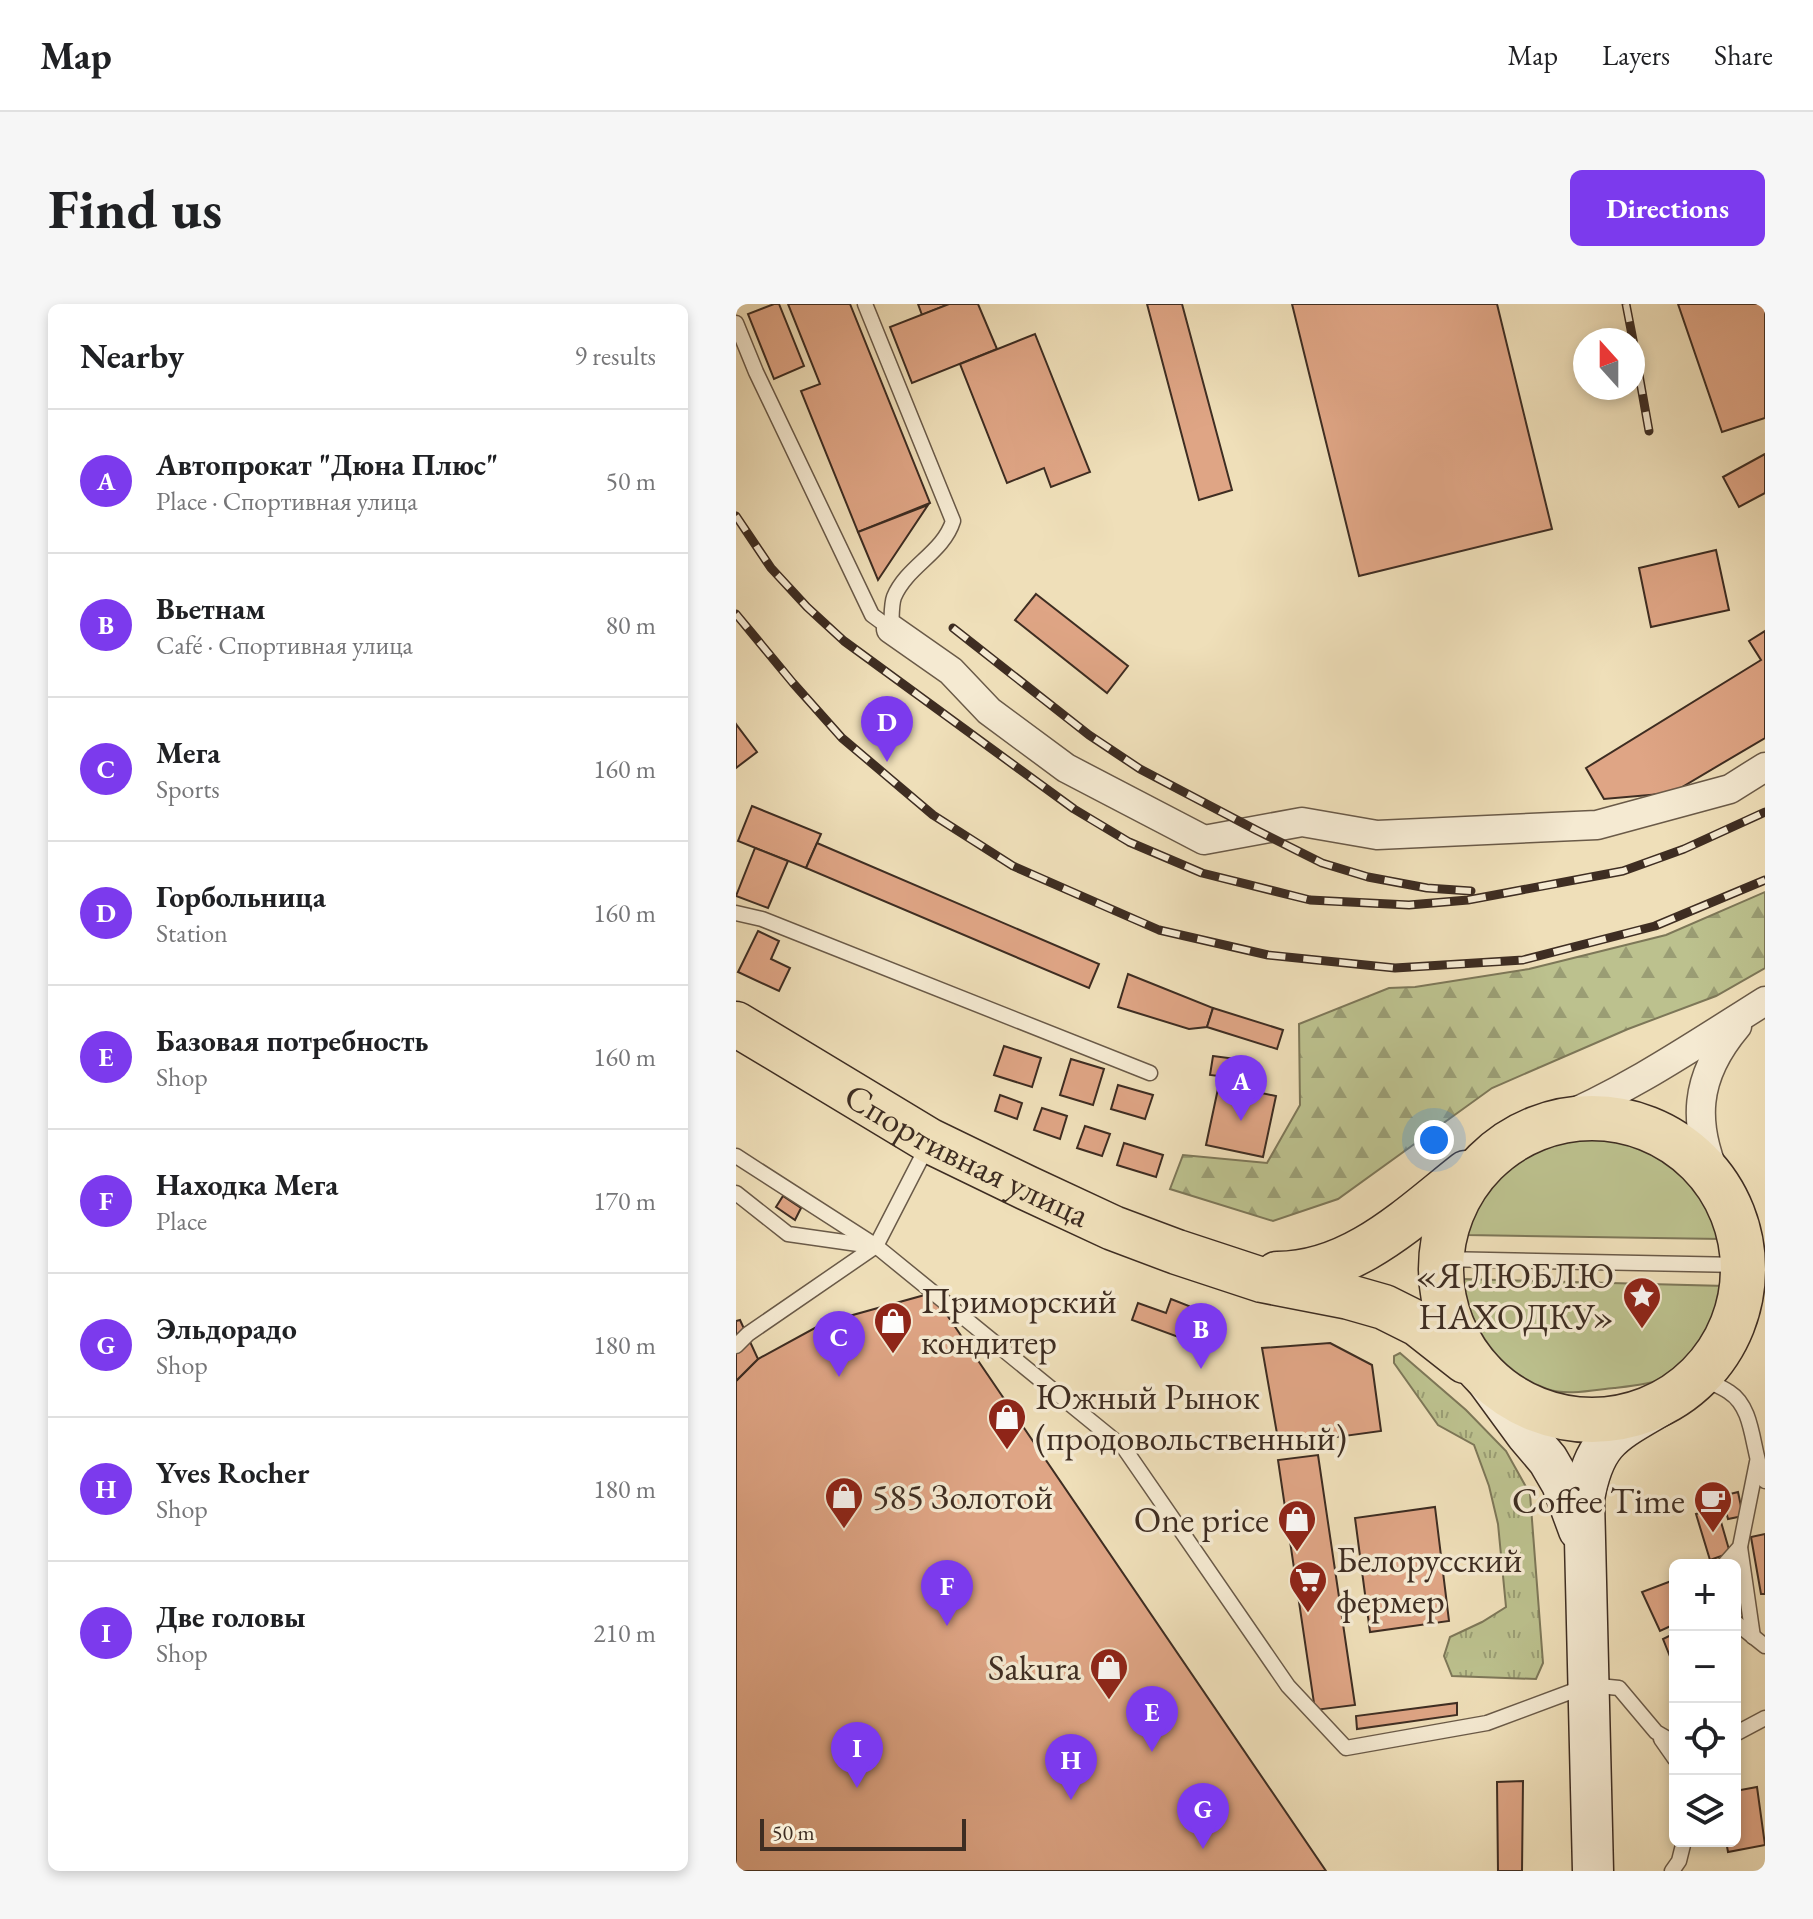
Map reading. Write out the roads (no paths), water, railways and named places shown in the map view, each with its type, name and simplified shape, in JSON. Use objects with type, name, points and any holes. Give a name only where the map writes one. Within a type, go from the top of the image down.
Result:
[{"type":"main road","name":"Спортивная улица","points":[[736,1024],[930,1141],[1113,1228],[1262,1280],[1384,1307],[1418,1324],[1485,1378],[1548,1460],[1562,1484],[1584,1545]]},
{"type":"main road","points":[[1700,1377],[1723,1347],[1739,1311],[1752,1252],[1719,1184],[1692,1153],[1650,1128],[1605,1117],[1550,1123],[1502,1146],[1469,1179],[1449,1217],[1441,1259],[1443,1305],[1459,1343],[1485,1378],[1522,1405],[1582,1420],[1612,1420],[1660,1406],[1700,1377],[1765,1323]]},
{"type":"main road","name":"Спортивная улица","points":[[1212,1263],[1248,1272],[1281,1274],[1316,1270],[1348,1259],[1382,1239],[1502,1146]]},
{"type":"main road","name":"Спортивная улица","points":[[1593,1871],[1584,1499],[1589,1469],[1598,1451],[1629,1424],[1660,1406]]},
{"type":"street","points":[[891,629],[951,671],[989,711],[1066,768],[1204,840],[1302,822],[1377,835],[1597,825],[1730,789],[1765,767]]},
{"type":"street","points":[[1550,1123],[1636,1081],[1765,1002]]},
{"type":"street","points":[[1719,1184],[1708,1160],[1703,1138],[1700,1106],[1706,1076],[1715,1054],[1736,1027],[1765,1002]]},
{"type":"lane","points":[[865,304],[953,521],[948,536],[909,576],[894,597],[891,629]]},
{"type":"lane","points":[[736,323],[756,372],[872,615],[891,629]]},
{"type":"lane","points":[[736,913],[762,919],[1150,1073]]},
{"type":"lane","points":[[736,1346],[748,1334],[876,1246],[930,1141]]},
{"type":"lane","points":[[736,1156],[876,1246],[1124,1448],[1288,1686],[1346,1748],[1487,1723],[1589,1685],[1619,1688],[1669,1750]]},
{"type":"lane","points":[[736,1193],[788,1234],[876,1246]]},
{"type":"lane","points":[[1441,1259],[1752,1252]]},
{"type":"lane","points":[[1700,1377],[1730,1392],[1742,1405],[1765,1481]]},
{"type":"lane","points":[[1746,1415],[1765,1434]]},
{"type":"lane","points":[[1757,1462],[1740,1547],[1759,1642]]},
{"type":"lane","points":[[1729,1559],[1740,1547]]},
{"type":"lane","points":[[1741,1627],[1759,1642]]},
{"type":"lane","points":[[1741,1731],[1765,1718]]},
{"type":"lane","points":[[1656,1732],[1669,1740]]},
{"type":"lane","points":[[1672,1871],[1679,1861],[1682,1847]]},
{"type":"railway","points":[[1626,304],[1631,328]]},
{"type":"railway","points":[[1643,400],[1649,431]]},
{"type":"railway","points":[[736,516],[771,568],[844,641],[1074,809],[1129,842],[1202,873],[1310,900],[1409,905],[1468,900],[1623,871],[1684,849],[1765,812]]},
{"type":"railway","points":[[736,614],[842,738],[933,815],[1013,866],[1159,930],[1268,955],[1395,968],[1523,960],[1655,926],[1765,880]]},
{"type":"railway","points":[[953,628],[1089,735],[1140,769],[1256,830],[1322,863],[1368,877],[1427,888],[1471,891]]},
{"type":"place","name":"Горбольница","points":[[887,762]]},
{"type":"place","name":"Автопрокат \"Дюна Плюс\"","points":[[1241,1121]]},
{"type":"place","name":"«Я ЛЮБЛЮ НАХОДКУ»","points":[[1642,1330]]},
{"type":"place","name":"Приморский кондитер","points":[[893,1355]]},
{"type":"place","name":"Вьетнам","points":[[1201,1369]]},
{"type":"place","name":"Мега","points":[[839,1377]]},
{"type":"place","name":"Южный Рынок (продовольственный)","points":[[1007,1451]]},
{"type":"place","name":"585 Золотой","points":[[844,1530]]},
{"type":"place","name":"Coffee Time","points":[[1713,1534]]},
{"type":"place","name":"One price","points":[[1297,1553]]},
{"type":"place","name":"Белорусский фермер","points":[[1308,1614]]},
{"type":"place","name":"Находка Мега","points":[[947,1626]]},
{"type":"place","name":"Sakura","points":[[1109,1701]]},
{"type":"place","name":"Базовая потребность","points":[[1152,1752]]},
{"type":"place","name":"Две головы","points":[[857,1788]]},
{"type":"place","name":"Yves Rocher","points":[[1071,1800]]},
{"type":"place","name":"Эльдорадо","points":[[1203,1849]]}]
